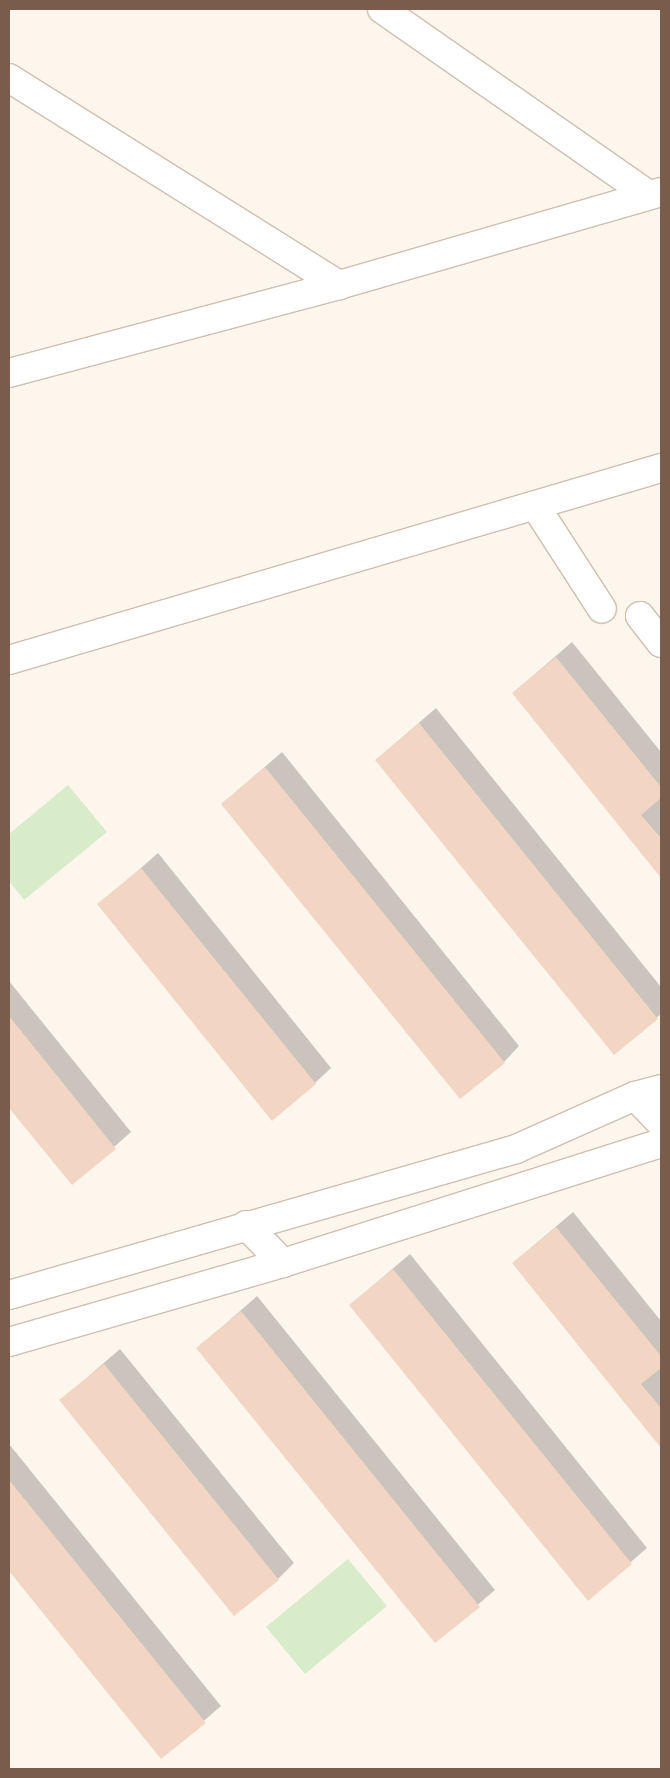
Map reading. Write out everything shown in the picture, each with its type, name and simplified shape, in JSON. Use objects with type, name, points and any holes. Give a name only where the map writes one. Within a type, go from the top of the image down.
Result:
[{"type":"street","points":[[382,9],[655,193]]},
{"type":"street","points":[[9,78],[339,285]]},
{"type":"street","points":[[9,373],[339,285],[655,193]]},
{"type":"street","points":[[9,660],[536,507],[661,468]]},
{"type":"street","points":[[536,507],[602,609]]},
{"type":"street","points":[[640,616],[661,643]]},
{"type":"street","points":[[9,1295],[246,1225],[516,1149],[648,1092],[661,1123]]},
{"type":"street","points":[[9,1342],[283,1263],[661,1143]]},
{"type":"street","points":[[246,1225],[283,1263]]},
{"type":"green space","points":[[68,785],[107,832],[24,900],[9,881],[9,834]]},
{"type":"green space","points":[[348,1559],[387,1606],[305,1674],[266,1627]]},
{"type":"building","points":[[556,657],[661,787],[661,798],[641,815],[661,838],[661,878],[512,693]]},
{"type":"building","points":[[419,723],[658,1019],[614,1055],[375,760]]},
{"type":"building","points":[[265,767],[505,1063],[460,1099],[221,804]]},
{"type":"building","points":[[141,868],[316,1084],[272,1121],[97,904]]},
{"type":"building","points":[[9,1016],[116,1149],[72,1185],[9,1108]]},
{"type":"building","points":[[556,1227],[661,1356],[661,1368],[641,1384],[661,1408],[661,1448],[512,1263]]},
{"type":"building","points":[[393,1269],[632,1564],[588,1601],[349,1305]]},
{"type":"building","points":[[241,1311],[480,1607],[435,1643],[196,1348]]},
{"type":"building","points":[[104,1364],[279,1580],[234,1616],[59,1400]]},
{"type":"building","points":[[9,1480],[206,1723],[161,1759],[9,1571]]}]
